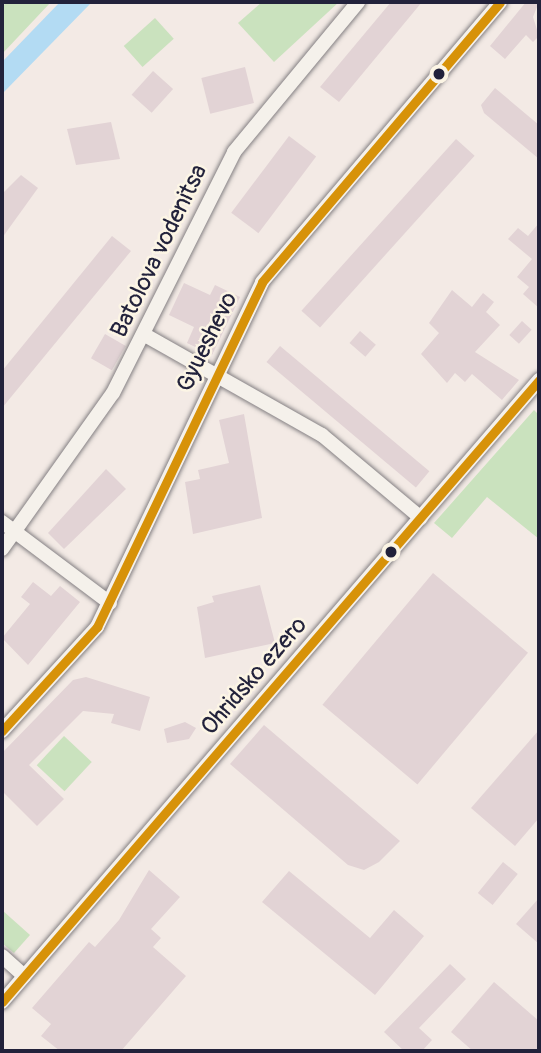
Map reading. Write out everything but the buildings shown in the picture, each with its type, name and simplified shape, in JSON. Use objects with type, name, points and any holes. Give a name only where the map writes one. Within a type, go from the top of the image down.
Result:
[{"type":"street","name":"Batolova vodenitsa","points":[[2,549],[18,532],[145,335],[233,152],[358,2]]},
{"type":"street","name":"Gyueshevo","points":[[2,731],[89,637],[110,603],[214,377],[262,282],[500,2]]},
{"type":"street","points":[[145,335],[214,377],[321,435],[421,518]]},
{"type":"street","name":"Ohridsko ezero","points":[[2,1002],[539,380]]},
{"type":"street","points":[[2,522],[110,603]]},
{"type":"street","points":[[2,956],[24,976]]},
{"type":"green space","points":[[8,2],[51,2],[2,54],[2,6]]},
{"type":"green space","points":[[262,2],[339,2],[274,62],[238,23]]},
{"type":"green space","points":[[155,18],[174,39],[143,67],[124,46]]},
{"type":"green space","points":[[534,410],[539,415],[539,539],[487,497],[452,538],[434,523]]},
{"type":"green space","points":[[64,736],[92,762],[65,791],[37,765]]},
{"type":"green space","points":[[2,910],[30,935],[14,953],[2,943]]},
{"type":"water","points":[[60,2],[92,2],[2,94],[2,62]]},
{"type":"transit line","points":[[2,731],[97,627],[262,282],[500,2]]},
{"type":"transit line","points":[[2,1002],[539,380]]}]
